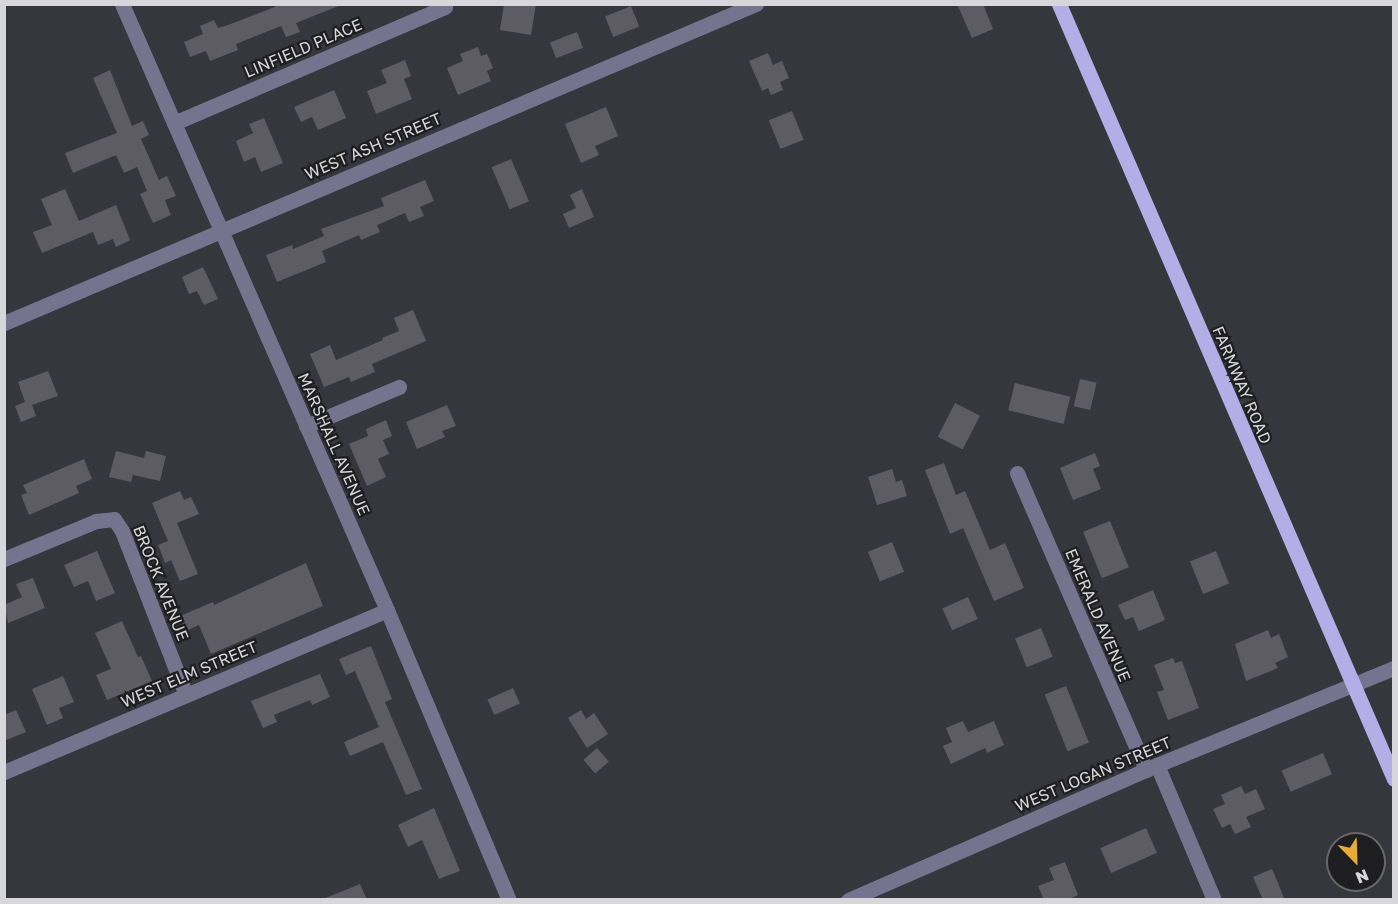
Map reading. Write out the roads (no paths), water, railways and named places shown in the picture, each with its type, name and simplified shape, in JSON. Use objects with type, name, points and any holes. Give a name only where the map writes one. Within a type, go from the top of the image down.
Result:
[{"type":"main road","name":"FARMWAY ROAD","points":[[1059,4],[1394,779]]},
{"type":"street","name":"MARSHALL AVENUE","points":[[122,4],[387,610],[509,900]]},
{"type":"street","name":"WEST ASH STREET","points":[[4,323],[755,5]]},
{"type":"street","name":"LINFIELD PLACE","points":[[174,123],[446,7]]},
{"type":"street","points":[[306,426],[399,387]]},
{"type":"street","name":"EMERALD AVENUE","points":[[1017,473],[1151,768],[1214,900]]},
{"type":"street","name":"BROCK AVENUE","points":[[4,559],[96,521],[114,519],[122,531],[186,695]]},
{"type":"street","name":"WEST ELM STREET","points":[[4,772],[387,610]]},
{"type":"street","name":"WEST LOGAN STREET","points":[[855,898],[1151,768],[1394,668]]}]
